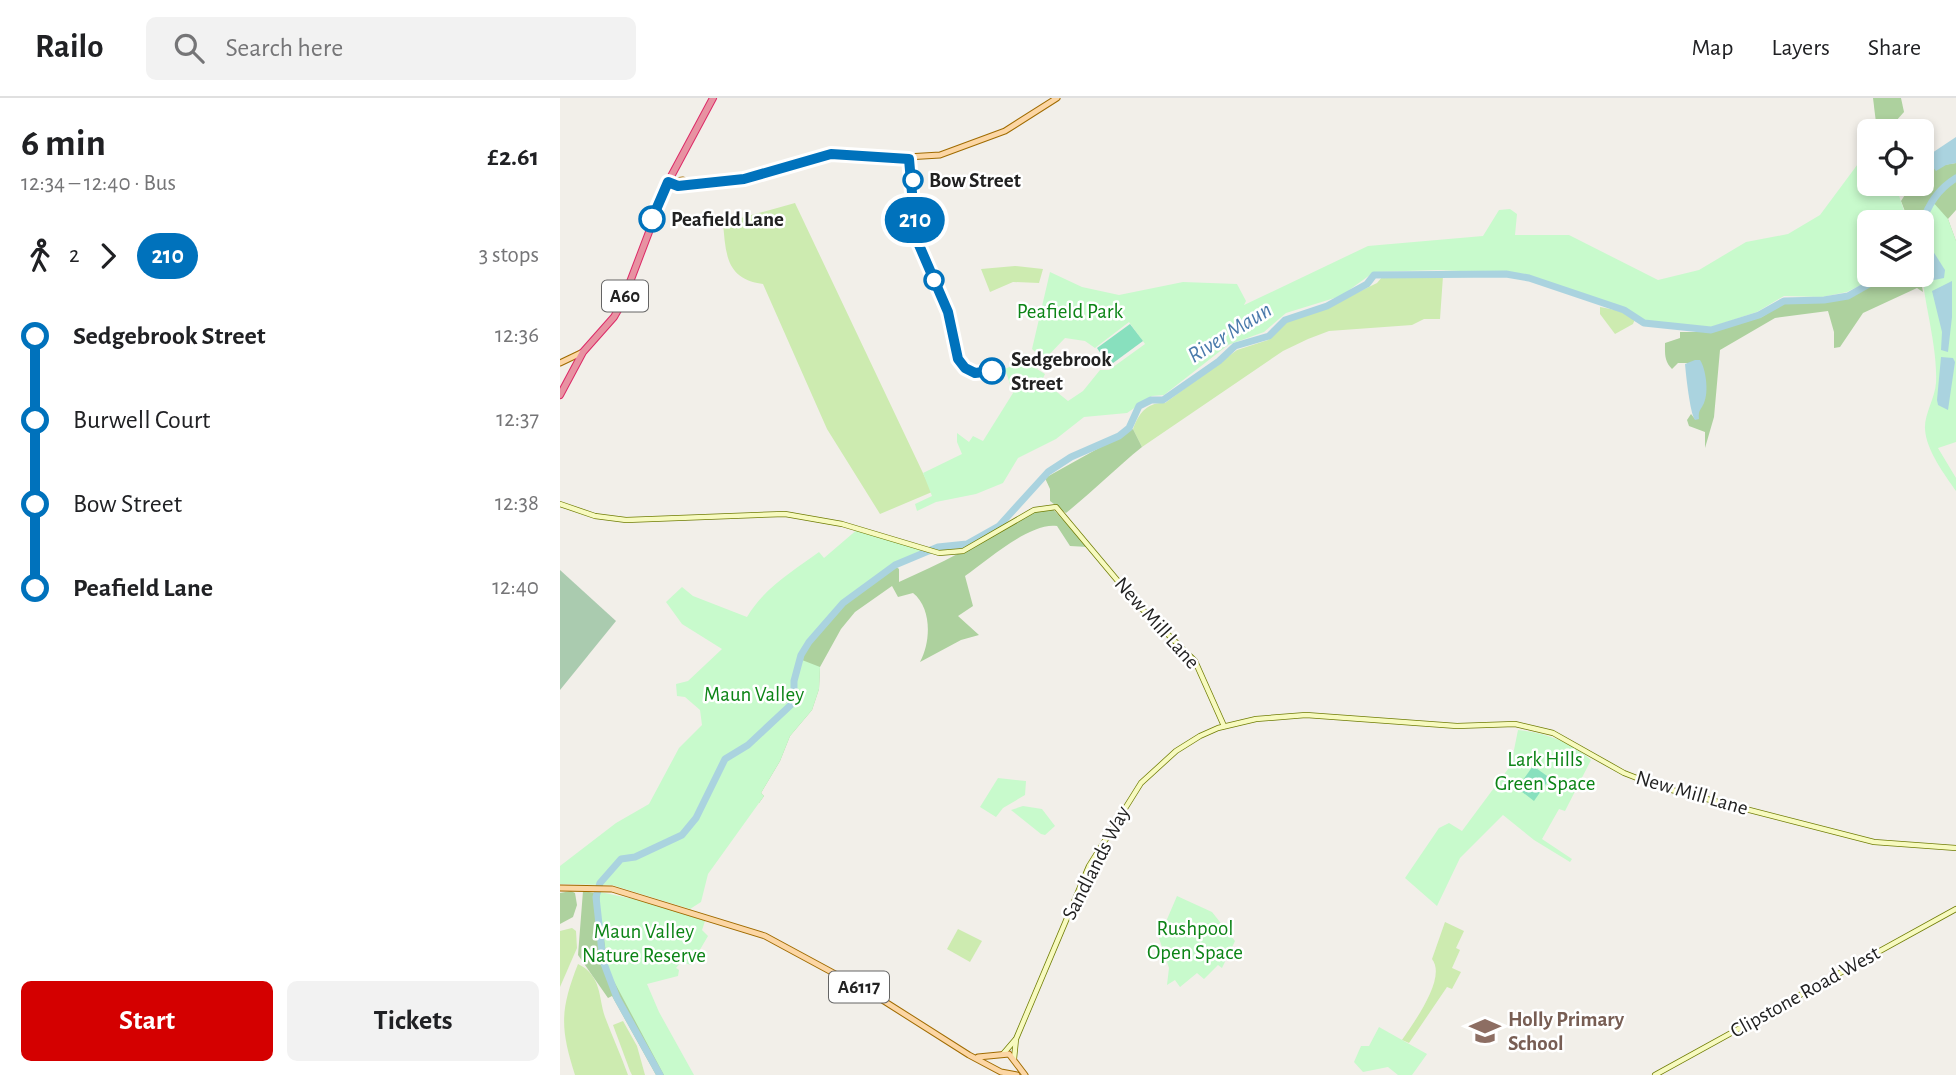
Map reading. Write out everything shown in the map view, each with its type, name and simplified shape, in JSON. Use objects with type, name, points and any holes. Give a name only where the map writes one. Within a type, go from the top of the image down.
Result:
[{"type":"highway","name":"A60","points":[[560,395],[583,352],[614,317],[622,303],[668,182],[712,98]]},
{"type":"main road","points":[[668,182],[678,186],[744,179],[831,154],[899,159],[940,155],[1004,131],[1057,98]]},
{"type":"main road","points":[[560,363],[583,352]]},
{"type":"main road","name":"A6117","points":[[560,888],[605,888],[765,936],[876,996],[975,1057],[997,1069],[1017,1075]]},
{"type":"main road","points":[[975,1057],[1001,1055],[1014,1061],[1025,1075]]},
{"type":"main road","points":[[997,1069],[995,1063],[1001,1055]]},
{"type":"main road","points":[[1008,1073],[1014,1061]]},
{"type":"street","name":"New Mill Lane","points":[[560,504],[596,516],[626,520],[778,513],[842,524],[939,553],[963,551],[1034,510],[1056,507],[1138,605],[1201,669],[1224,726],[1287,715],[1457,726],[1516,724],[1560,736],[1625,773],[1660,787],[1874,842],[1956,848]]},
{"type":"street","name":"Sandlands Way","points":[[1016,1039],[1089,866],[1127,802],[1140,783],[1176,751],[1224,726]]},
{"type":"street","name":"Clipstone Road West","points":[[1655,1075],[1956,909]]},
{"type":"street","points":[[1001,1055],[1016,1039]]},
{"type":"street","points":[[1014,1061],[1016,1039]]},
{"type":"green space","points":[[1873,98],[1901,98],[1904,112],[1898,119],[1876,119]]},
{"type":"green space","points":[[1956,163],[1956,210],[1948,219],[1956,241],[1934,248],[1934,210],[1904,210],[1901,201],[1904,196],[1934,196],[1934,166]]},
{"type":"green space","name":"Peafield Park","points":[[1857,165],[1857,196],[1899,196],[1904,210],[1857,210],[1857,287],[1822,297],[1784,296],[1757,312],[1711,327],[1646,321],[1525,274],[1438,270],[1374,272],[1341,296],[1286,313],[1264,332],[1228,345],[1164,395],[1152,396],[1127,413],[1084,417],[1056,439],[1018,458],[1003,483],[976,494],[936,502],[917,511],[915,504],[932,496],[923,473],[962,454],[957,433],[969,442],[973,436],[983,441],[1013,393],[1005,369],[1018,363],[1026,353],[1041,364],[1037,369],[1045,374],[1042,380],[1068,401],[1083,391],[1100,370],[1109,370],[1145,344],[1129,322],[1095,348],[1085,341],[1065,338],[1044,360],[1032,349],[1050,272],[1082,287],[1119,295],[1183,282],[1237,284],[1246,301],[1244,305],[1368,246],[1483,236],[1499,210],[1510,209],[1517,214],[1515,235],[1569,235],[1658,280],[1699,270],[1746,242],[1788,234],[1820,215]]},
{"type":"green space","points":[[1932,201],[1948,219],[1956,241],[1956,442],[1938,448],[1956,478],[1956,491],[1932,454],[1925,429],[1936,383],[1924,287],[1934,287],[1934,210],[1928,210]]},
{"type":"green space","points":[[795,203],[932,492],[880,514],[827,429],[763,284],[742,277],[730,264],[727,255],[723,223]]},
{"type":"green space","points":[[1015,266],[1043,269],[1039,283],[1013,282],[990,292],[981,269]]},
{"type":"green space","points":[[1383,276],[1443,276],[1440,319],[1424,319],[1412,325],[1329,331],[1308,339],[1283,351],[1142,447],[1133,429],[1141,413],[1153,404],[1165,403],[1237,350],[1268,340],[1286,320],[1326,308],[1377,283]]},
{"type":"green space","points":[[1868,287],[1922,287],[1923,292],[1917,288],[1863,313],[1840,347],[1834,348],[1834,332],[1828,311],[1775,318],[1720,350],[1714,417],[1705,448],[1705,432],[1689,426],[1687,420],[1691,414],[1695,419],[1702,402],[1700,385],[1687,363],[1678,363],[1672,369],[1669,366],[1665,343],[1680,338],[1680,332],[1712,332],[1762,317],[1785,302],[1826,302]]},
{"type":"green space","points":[[1600,307],[1626,312],[1635,319],[1633,324],[1615,334],[1600,314]]},
{"type":"green space","points":[[1130,324],[1143,341],[1109,366],[1097,348]]},
{"type":"green space","points":[[1133,429],[1142,447],[1085,497],[1066,513],[1050,501],[1050,489],[1045,478]]},
{"type":"green space","points":[[1052,508],[1088,547],[1070,546],[1057,526],[1046,526],[1022,536],[965,576],[973,606],[958,616],[979,635],[961,640],[920,662],[926,645],[928,626],[924,607],[913,593],[898,597],[892,586],[855,612],[841,629],[820,667],[819,689],[812,710],[790,736],[780,761],[761,793],[764,796],[759,803],[750,776],[798,690],[804,649],[836,611],[894,565],[899,569],[899,582],[970,548],[1038,509]]},
{"type":"green space","name":"Maun Valley","points":[[859,528],[923,551],[892,566],[865,584],[840,607],[805,648],[802,660],[820,667],[819,689],[812,710],[790,736],[780,761],[761,793],[764,796],[708,874],[701,902],[690,909],[612,885],[560,884],[560,866],[616,823],[649,804],[679,748],[702,725],[700,710],[685,697],[677,696],[676,684],[688,681],[722,649],[682,624],[666,602],[682,587],[693,596],[747,617],[762,597],[780,581],[819,552],[824,558]]},
{"type":"green space","points":[[560,570],[616,621],[560,690]]},
{"type":"green space","name":"Lark Hills Green Space","points":[[1518,730],[1557,739],[1591,760],[1565,811],[1559,809],[1542,839],[1572,859],[1570,862],[1534,840],[1503,815],[1460,858],[1437,906],[1405,878],[1439,828],[1449,823],[1462,831],[1511,765]]},
{"type":"green space","points":[[1533,766],[1550,778],[1534,801],[1517,788]]},
{"type":"green space","points":[[998,778],[1026,781],[1025,795],[1003,808],[996,817],[980,807]]},
{"type":"green space","points":[[1023,806],[1042,809],[1055,826],[1045,835],[1041,834],[1011,810]]},
{"type":"green space","name":"Maun Valley Nature Reserve","points":[[583,891],[638,900],[705,921],[634,972],[689,1075],[656,1075],[612,996],[608,998],[578,955]]},
{"type":"green space","name":"Maun Valley Nature Reserve","points":[[600,892],[638,900],[705,921],[702,930],[708,936],[691,965],[681,962],[676,968],[679,970],[678,976],[647,984],[659,1012],[694,1075],[664,1075],[609,972],[599,907]]},
{"type":"green space","points":[[560,893],[575,893],[577,905],[573,917],[560,924]]},
{"type":"green space","name":"Rushpool Open Space","points":[[1177,896],[1212,912],[1235,941],[1222,968],[1218,965],[1204,979],[1197,973],[1180,987],[1175,980],[1167,985],[1169,968],[1159,938]]},
{"type":"green space","points":[[1445,922],[1464,931],[1456,948],[1460,950],[1452,968],[1461,972],[1452,989],[1447,987],[1409,1043],[1402,1040],[1432,988],[1436,967],[1432,959]]},
{"type":"green space","points":[[572,928],[576,931],[577,948],[560,987],[560,931]]},
{"type":"green space","points":[[958,929],[982,941],[970,962],[947,949]]},
{"type":"green space","points":[[578,964],[591,974],[598,987],[605,1017],[628,1075],[575,1075],[564,1019],[568,994]]},
{"type":"green space","points":[[623,1021],[637,1046],[645,1075],[632,1075],[630,1071],[613,1025]]},
{"type":"green space","points":[[1379,1027],[1427,1054],[1412,1075],[1398,1075],[1388,1067],[1363,1072],[1354,1062],[1361,1046],[1369,1046]]},
{"type":"water","points":[[1956,137],[1956,163],[1936,171],[1934,152]]},
{"type":"water","points":[[1934,253],[1945,270],[1944,278],[1934,280]]},
{"type":"water","points":[[1952,281],[1948,352],[1941,350],[1942,332],[1932,291]]},
{"type":"water","points":[[1941,357],[1953,358],[1955,362],[1948,410],[1938,405],[1937,400]]},
{"type":"water","points":[[1700,360],[1702,364],[1707,387],[1699,419],[1695,420],[1685,364]]},
{"type":"waterway","name":"River Maun","points":[[1927,210],[1934,198],[1956,178]]},
{"type":"waterway","name":"River Maun","points":[[660,1075],[617,998],[603,961],[596,897],[600,883],[621,859],[635,857],[682,835],[696,818],[725,759],[748,745],[794,702],[794,681],[801,655],[809,642],[843,603],[895,565],[938,547],[967,544],[999,526],[1048,472],[1071,457],[1119,436],[1129,428],[1139,406],[1151,400],[1163,400],[1219,361],[1235,346],[1269,336],[1285,320],[1327,306],[1367,284],[1374,275],[1506,274],[1529,278],[1624,310],[1644,323],[1711,330],[1759,315],[1784,301],[1824,300],[1848,296],[1864,287]]},
{"type":"bus line","name":"210","points":[[652,219],[668,182],[678,186],[744,179],[831,154],[909,159],[913,176],[916,238],[944,300],[958,359],[965,368],[975,373],[992,371]]},
{"type":"place","name":"Bow Street","points":[[913,180]]},
{"type":"place","name":"Peafield Lane","points":[[652,219]]},
{"type":"place","name":"Sedgebrook Street","points":[[992,371]]},
{"type":"place","name":"Holly Primary School","points":[[1485,1031]]}]
